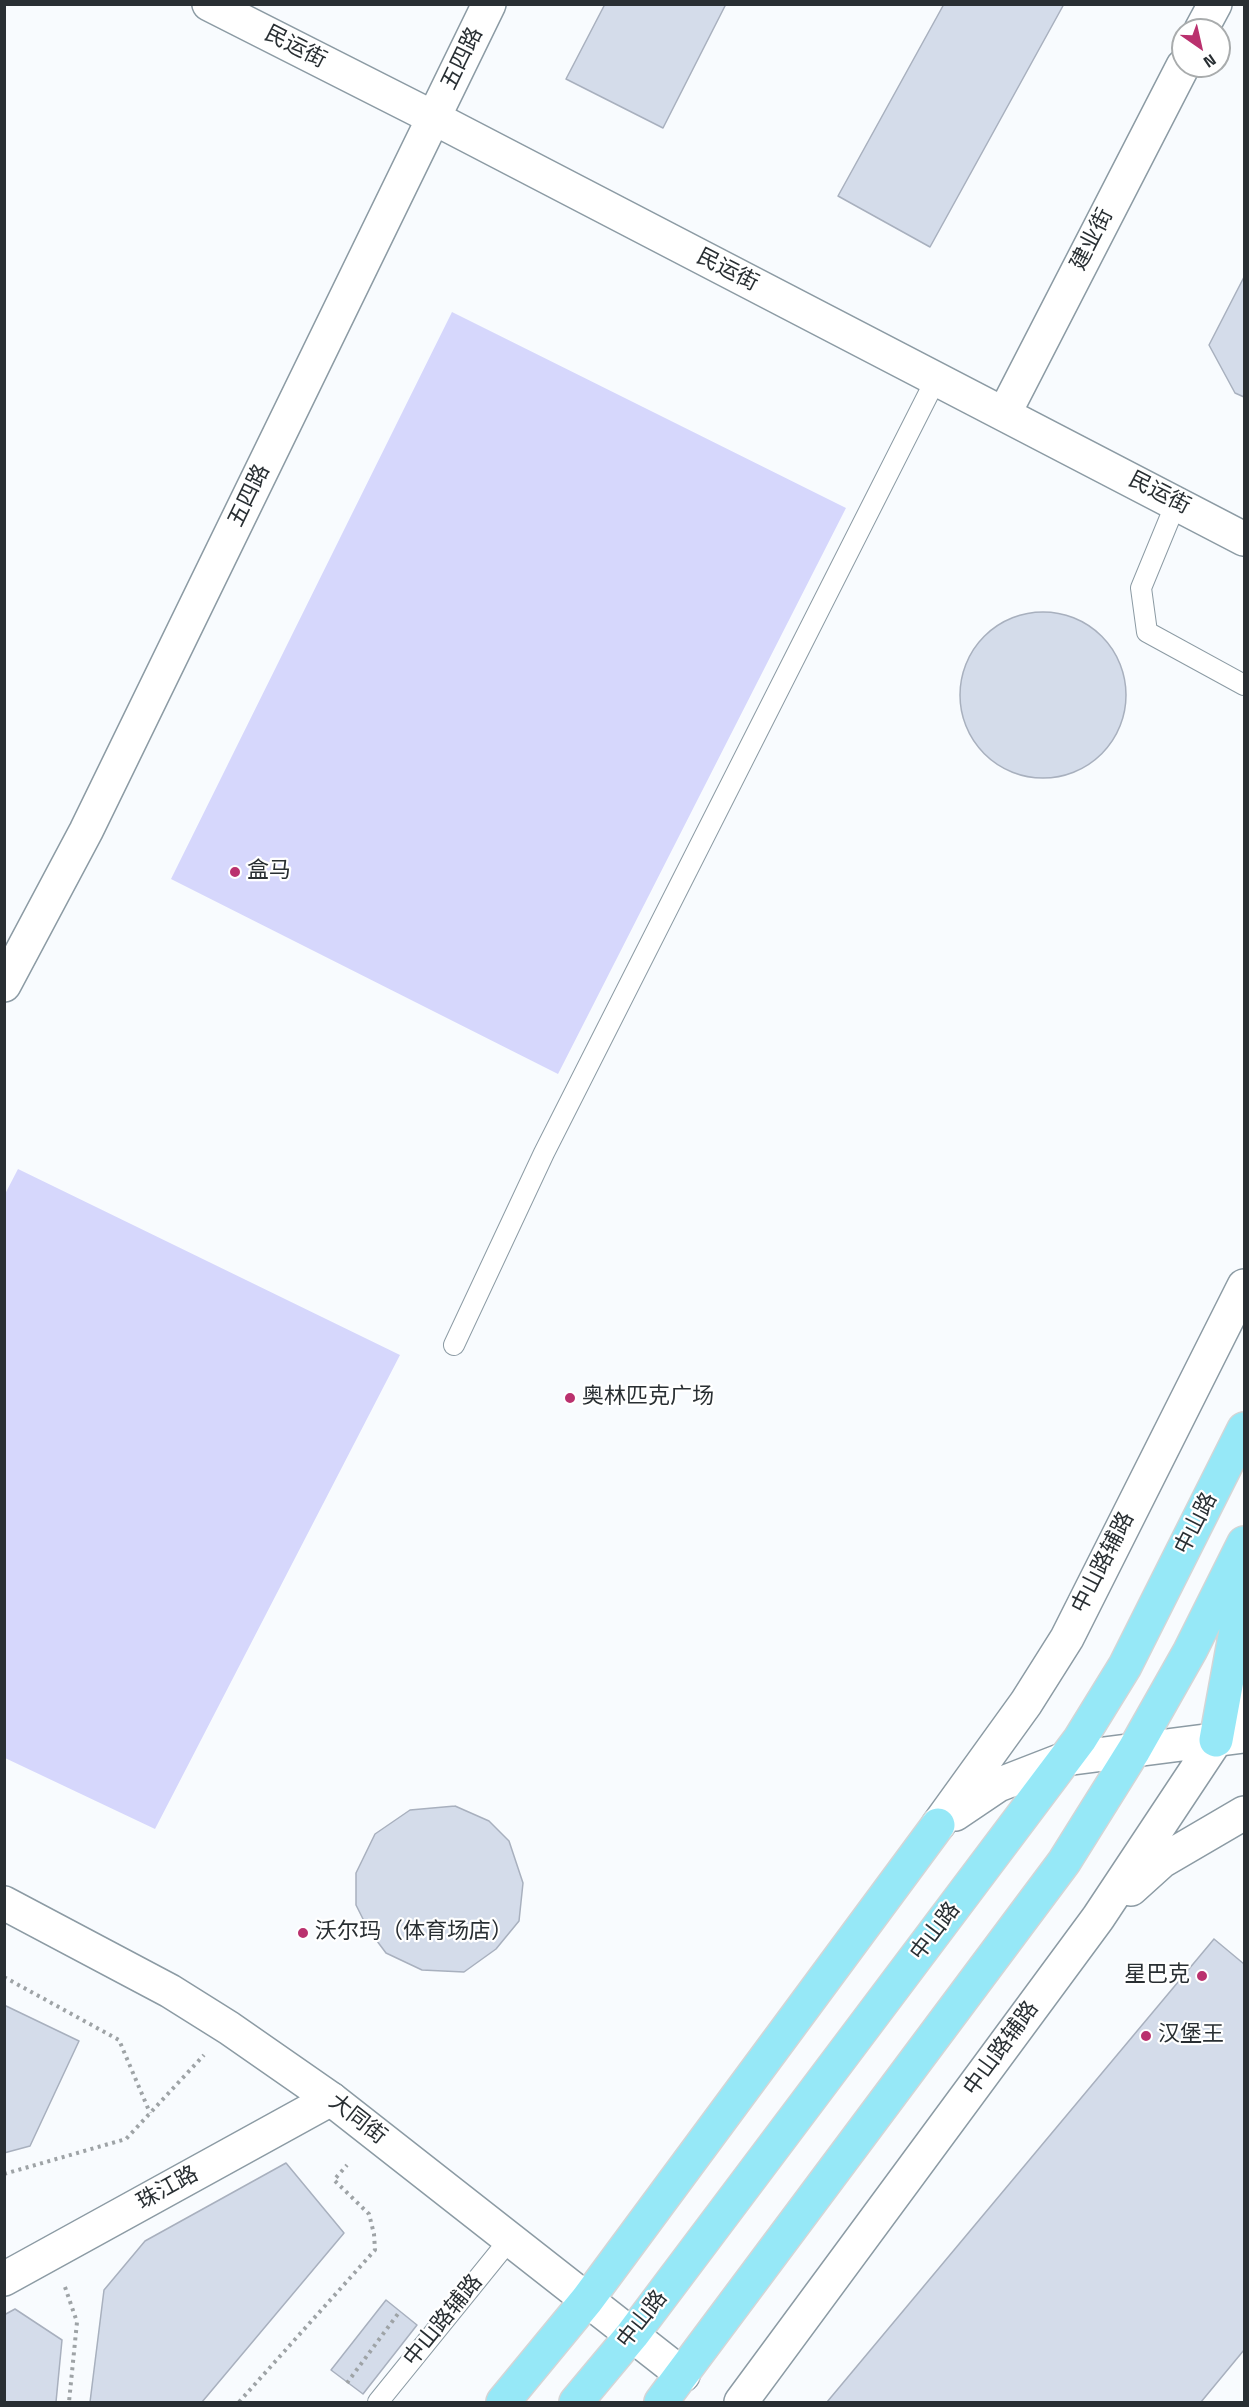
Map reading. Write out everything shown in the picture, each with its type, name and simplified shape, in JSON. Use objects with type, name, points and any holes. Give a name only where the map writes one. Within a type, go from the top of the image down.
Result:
[{"type":"main road","name":"民运街","points":[[209,4],[434,118],[1245,539]]},
{"type":"main road","name":"五四路","points":[[4,985],[86,831],[489,4]]},
{"type":"main road","points":[[1208,18],[1215,4]]},
{"type":"main road","name":"建业街","points":[[1004,414],[1177,78]]},
{"type":"main road","name":"中山路辅路","points":[[938,1826],[1026,1703],[1067,1638],[1245,1286]]},
{"type":"main road","name":"中山路","points":[[576,2403],[632,2336],[1080,1739],[1125,1666],[1245,1429]]},
{"type":"main road","points":[[661,2403],[1064,1862],[1134,1750],[1190,1651],[1245,1543]]},
{"type":"main road","points":[[503,2403],[587,2300],[938,1826],[998,1785],[1065,1759],[1230,1738],[1245,1587]]},
{"type":"main road","name":"中山路辅路","points":[[741,2403],[1230,1738],[1245,1684]]},
{"type":"main road","points":[[1098,1918],[1162,1862],[1245,1813]]},
{"type":"main road","name":"大同街","points":[[4,1903],[170,1991],[229,2028],[331,2099],[683,2375]]},
{"type":"main road","name":"珠江路","points":[[4,2279],[331,2099]]},
{"type":"lane","points":[[454,1345],[544,1153],[936,379]]},
{"type":"lane","points":[[1176,503],[1141,588],[1147,632],[1245,685]]},
{"type":"lane","name":"中山路辅路","points":[[378,2403],[510,2239]]},
{"type":"path","points":[[4,1977],[119,2040],[150,2113]]},
{"type":"path","points":[[4,2174],[126,2139],[229,2028]]},
{"type":"path","points":[[239,2403],[375,2250],[369,2214],[334,2180],[347,2164]]},
{"type":"path","points":[[54,2252],[76,2322],[69,2403]]},
{"type":"path","points":[[347,2383],[400,2311]]},
{"type":"shaded area","points":[[452,312],[846,508],[558,1074],[171,879]]},
{"type":"shaded area","points":[[18,1169],[400,1355],[155,1829],[5,1758],[4,1196]]},
{"type":"building","points":[[605,4],[726,4],[663,128],[566,79]]},
{"type":"building","points":[[944,4],[1064,4],[930,247],[838,196]]},
{"type":"building","points":[[1244,277],[1244,397],[1235,393],[1209,345]]},
{"type":"building","points":[[1043,612],[1075,619],[1089,626],[1101,637],[1112,649],[1119,663],[1126,695],[1119,727],[1112,741],[1101,753],[1089,764],[1075,771],[1043,778],[1011,771],[997,764],[985,753],[974,741],[967,727],[960,695],[967,663],[974,649],[985,637],[997,626],[1011,619]]},
{"type":"building","points":[[455,1806],[489,1821],[509,1841],[523,1883],[519,1921],[496,1949],[464,1972],[422,1970],[386,1953],[368,1929],[356,1905],[356,1873],[375,1834],[410,1810]]},
{"type":"building","points":[[1214,1939],[1244,1964],[1244,2350],[1201,2402],[827,2402]]},
{"type":"building","points":[[4,2005],[79,2041],[30,2146],[4,2153]]},
{"type":"building","points":[[286,2163],[344,2233],[202,2402],[90,2402],[104,2290],[145,2241]]},
{"type":"building","points":[[386,2300],[417,2325],[363,2394],[331,2370]]},
{"type":"building","points":[[15,2309],[62,2340],[56,2402],[4,2402],[4,2315]]},
{"type":"place","name":"盒马","points":[[235,872]]},
{"type":"place","name":"奥林匹克广场","points":[[570,1398]]},
{"type":"place","name":"沃尔玛（体育场店）","points":[[303,1933]]},
{"type":"place","name":"星巴克","points":[[1202,1976]]},
{"type":"place","name":"汉堡王","points":[[1146,2036]]}]
